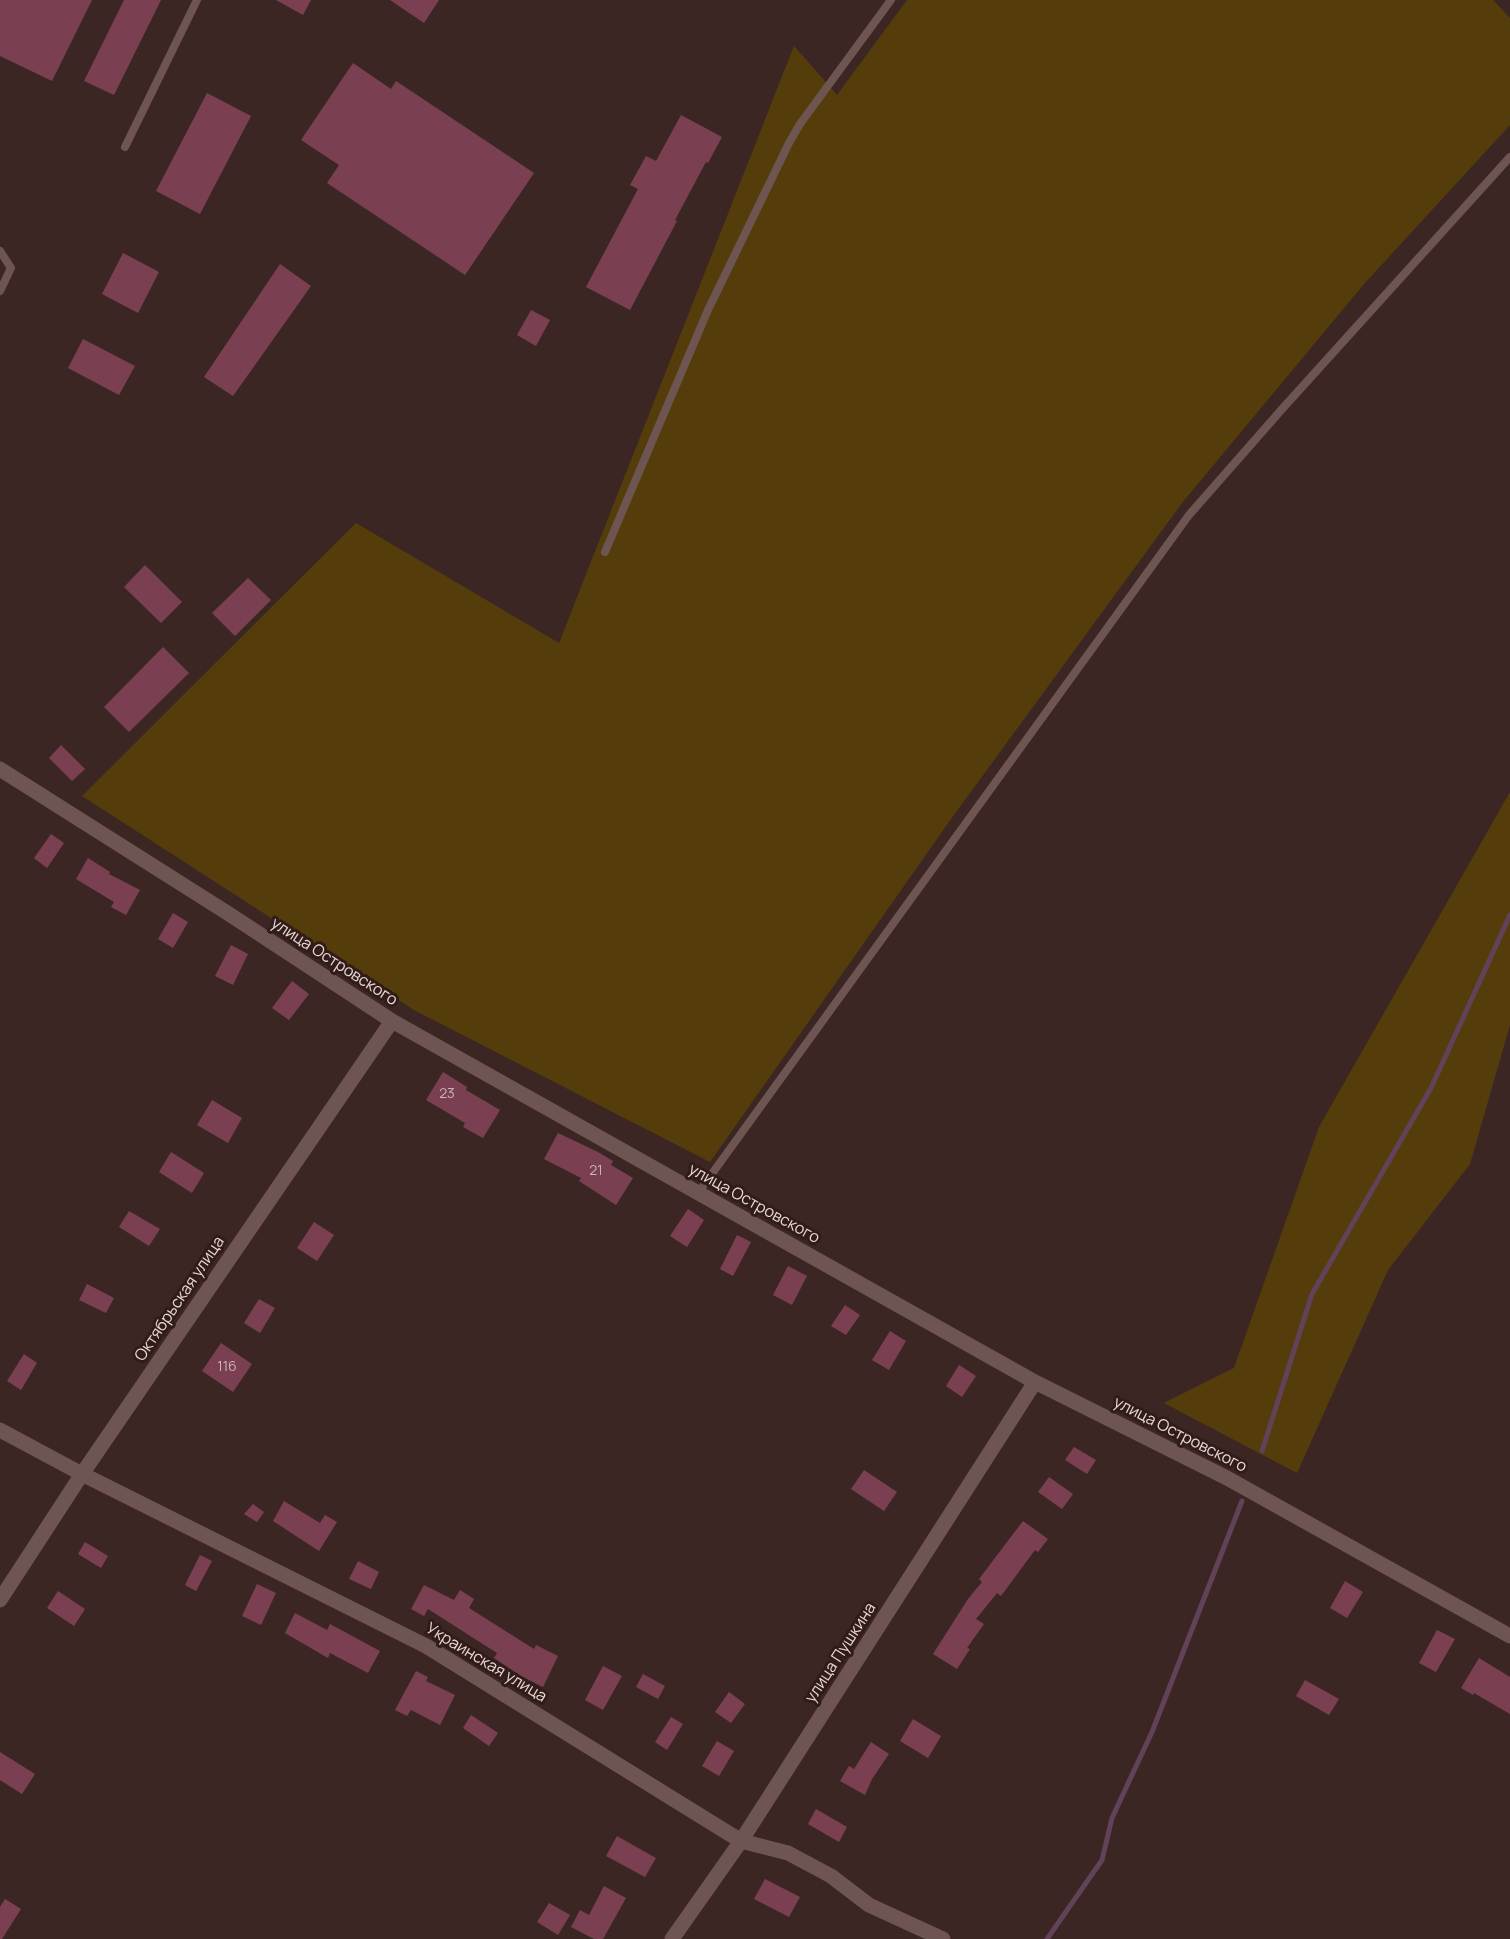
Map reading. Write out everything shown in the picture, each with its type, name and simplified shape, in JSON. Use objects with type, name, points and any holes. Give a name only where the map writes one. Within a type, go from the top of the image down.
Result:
[{"type":"street","name":"улица Островского","points":[[0,768],[392,1021],[1035,1382],[1227,1478],[1510,1636]]},
{"type":"street","name":"Октябрьская улица","points":[[0,1600],[82,1474],[392,1021]]},
{"type":"street","name":"улица Пушкина","points":[[672,1939],[741,1841],[1035,1382]]},
{"type":"street","name":"Украинская улица","points":[[0,1430],[82,1474],[426,1646],[741,1841],[788,1853],[831,1876],[869,1905],[943,1939]]},
{"type":"lane","points":[[125,147],[197,0]]},
{"type":"lane","points":[[605,552],[708,310],[789,143],[800,124],[891,0]]},
{"type":"lane","points":[[698,1193],[1189,515],[1510,157]]},
{"type":"lane","points":[[0,251],[10,268],[0,291]]},
{"type":"shaded area","points":[[907,0],[1493,0],[1510,18],[1510,125],[1364,284],[1182,503],[951,819],[710,1162],[414,1010],[82,796],[356,523],[559,643],[794,46],[837,95]]},
{"type":"shaded area","points":[[1510,792],[1510,1025],[1470,1164],[1388,1270],[1297,1473],[1164,1403],[1234,1368],[1319,1127]]},
{"type":"building","points":[[0,0],[92,0],[52,81],[0,56]]},
{"type":"building","points":[[124,0],[161,0],[114,95],[84,81]]},
{"type":"building","points":[[276,0],[311,0],[303,15]]},
{"type":"building","points":[[390,0],[439,0],[424,23]]},
{"type":"building","points":[[353,63],[391,89],[396,81],[534,173],[465,275],[327,183],[339,165],[301,140]]},
{"type":"building","points":[[207,93],[251,116],[200,214],[156,191]]},
{"type":"building","points":[[681,115],[722,137],[675,220],[677,221],[630,310],[586,287],[638,189],[630,185],[646,156],[656,161]]},
{"type":"building","points":[[123,253],[159,272],[138,313],[102,294]]},
{"type":"building","points":[[280,264],[311,286],[233,396],[204,377]]},
{"type":"building","points":[[531,310],[550,320],[536,346],[517,335]]},
{"type":"building","points":[[83,339],[135,366],[119,395],[68,368]]},
{"type":"building","points":[[145,565],[182,602],[161,623],[124,587]]},
{"type":"building","points":[[248,578],[271,600],[235,636],[212,613]]},
{"type":"building","points":[[163,647],[189,673],[129,732],[104,707]]},
{"type":"building","points":[[61,745],[85,769],[72,781],[49,758]]},
{"type":"building","points":[[51,834],[64,843],[47,868],[34,858]]},
{"type":"building","points":[[88,858],[110,872],[109,874],[140,890],[126,915],[111,907],[114,902],[76,879]]},
{"type":"building","points":[[173,913],[188,922],[173,948],[158,939]]},
{"type":"building","points":[[231,945],[248,954],[233,985],[215,976]]},
{"type":"building","points":[[292,981],[309,994],[289,1020],[272,1008]]},
{"type":"building","points":[[443,1072],[467,1087],[466,1090],[500,1110],[483,1138],[463,1127],[465,1123],[426,1100]]},
{"type":"building","points":[[212,1100],[242,1118],[228,1143],[197,1125]]},
{"type":"building","points":[[558,1133],[613,1161],[611,1165],[633,1178],[616,1205],[579,1181],[581,1178],[544,1159]]},
{"type":"building","points":[[171,1152],[204,1173],[192,1193],[159,1172]]},
{"type":"building","points":[[688,1209],[704,1220],[687,1247],[670,1236]]},
{"type":"building","points":[[129,1211],[160,1229],[149,1246],[119,1227]]},
{"type":"building","points":[[314,1222],[334,1235],[317,1261],[297,1248]]},
{"type":"building","points":[[737,1235],[751,1242],[733,1276],[720,1269]]},
{"type":"building","points":[[788,1266],[807,1276],[792,1305],[773,1295]]},
{"type":"building","points":[[87,1284],[114,1298],[106,1313],[79,1300]]},
{"type":"building","points":[[259,1299],[275,1308],[260,1333],[244,1323]]},
{"type":"building","points":[[845,1305],[860,1315],[846,1335],[831,1326]]},
{"type":"building","points":[[890,1331],[906,1341],[889,1370],[872,1360]]},
{"type":"building","points":[[221,1343],[252,1364],[233,1392],[202,1371]]},
{"type":"building","points":[[24,1354],[37,1363],[21,1390],[7,1381]]},
{"type":"building","points":[[959,1365],[976,1376],[962,1397],[946,1386]]},
{"type":"building","points":[[1074,1447],[1096,1460],[1087,1474],[1065,1460]]},
{"type":"building","points":[[864,1470],[897,1492],[884,1511],[851,1489]]},
{"type":"building","points":[[1049,1477],[1073,1494],[1062,1509],[1038,1492]]},
{"type":"building","points":[[284,1501],[320,1523],[325,1515],[337,1522],[319,1551],[273,1521]]},
{"type":"building","points":[[253,1504],[264,1512],[257,1522],[244,1514]]},
{"type":"building","points":[[1023,1521],[1048,1539],[1038,1552],[1035,1550],[1001,1596],[997,1593],[976,1619],[984,1624],[967,1648],[970,1649],[957,1669],[933,1654],[968,1599],[982,1582],[979,1579]]},
{"type":"building","points":[[85,1542],[108,1556],[101,1568],[78,1554]]},
{"type":"building","points":[[200,1555],[212,1561],[196,1591],[185,1585]]},
{"type":"building","points":[[358,1561],[379,1572],[371,1589],[349,1579]]},
{"type":"building","points":[[1345,1581],[1363,1592],[1347,1618],[1330,1608]]},
{"type":"building","points":[[257,1584],[276,1593],[261,1625],[242,1616]]},
{"type":"building","points":[[424,1585],[454,1600],[460,1590],[474,1599],[469,1608],[534,1649],[536,1645],[558,1656],[543,1687],[494,1658],[497,1653],[428,1609],[424,1616],[411,1609]]},
{"type":"building","points":[[58,1591],[85,1609],[74,1626],[47,1608]]},
{"type":"building","points":[[295,1613],[327,1630],[330,1624],[380,1651],[368,1673],[330,1653],[328,1658],[285,1633]]},
{"type":"building","points":[[1437,1630],[1455,1639],[1436,1672],[1419,1663]]},
{"type":"building","points":[[1479,1658],[1510,1677],[1510,1714],[1461,1688]]},
{"type":"building","points":[[603,1666],[622,1676],[603,1710],[585,1700]]},
{"type":"building","points":[[416,1671],[428,1677],[426,1681],[455,1695],[440,1725],[411,1710],[407,1716],[395,1710]]},
{"type":"building","points":[[643,1674],[665,1686],[658,1699],[636,1687]]},
{"type":"building","points":[[1305,1680],[1339,1699],[1329,1715],[1296,1696]]},
{"type":"building","points":[[729,1692],[745,1704],[731,1723],[715,1712]]},
{"type":"building","points":[[471,1715],[498,1733],[489,1746],[463,1728]]},
{"type":"building","points":[[671,1717],[683,1724],[667,1750],[655,1742]]},
{"type":"building","points":[[913,1719],[941,1736],[928,1758],[900,1741]]},
{"type":"building","points":[[717,1741],[734,1751],[719,1776],[702,1766]]},
{"type":"building","points":[[871,1742],[889,1754],[872,1779],[865,1795],[840,1781],[849,1766],[854,1769]]},
{"type":"building","points":[[0,1752],[35,1774],[22,1794],[0,1780]]},
{"type":"building","points":[[816,1809],[847,1827],[839,1842],[808,1824]]},
{"type":"building","points":[[617,1836],[656,1858],[645,1877],[606,1856]]},
{"type":"building","points":[[765,1879],[800,1897],[789,1917],[754,1899]]},
{"type":"building","points":[[604,1886],[626,1898],[603,1939],[594,1939],[571,1927],[580,1910],[589,1915]]},
{"type":"building","points":[[5,1899],[21,1909],[0,1939],[0,1907]]},
{"type":"building","points":[[549,1903],[570,1915],[558,1935],[537,1922]]},
{"type":"waterway","points":[[1262,1451],[1312,1294],[1431,1088],[1510,915]]},
{"type":"waterway","points":[[1047,1939],[1102,1860],[1112,1818],[1152,1732],[1242,1501]]}]
